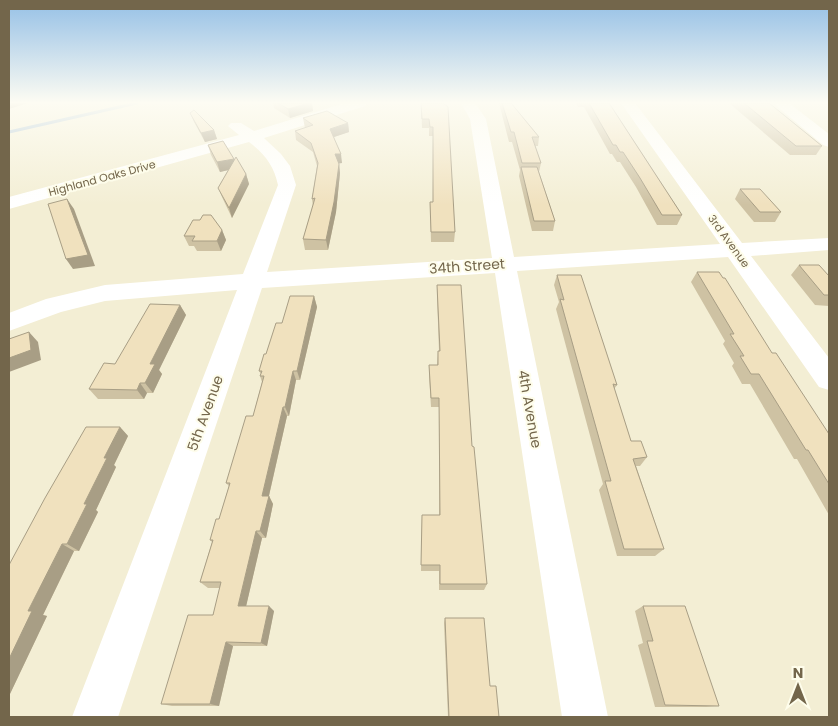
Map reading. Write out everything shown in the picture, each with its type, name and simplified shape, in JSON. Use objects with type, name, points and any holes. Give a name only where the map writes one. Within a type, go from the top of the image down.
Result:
[{"type":"street","name":"Highland Oaks Drive","points":[[9,203],[225,137]]},
{"type":"street","name":"5th Avenue","points":[[95,717],[288,185],[281,163],[251,137]]},
{"type":"street","name":"4th Avenue","points":[[482,137],[585,717]]},
{"type":"street","name":"3rd Avenue","points":[[653,137],[829,379]]},
{"type":"street","name":"34th Street","points":[[9,322],[55,305],[105,293],[252,281],[829,244]]},
{"type":"shaded area","points":[[9,137],[829,137],[829,717],[9,717]]},
{"type":"building","points":[[303,137],[333,137],[341,154],[335,154],[339,164],[326,240],[303,239],[315,198],[312,199],[318,163],[311,143]]},
{"type":"building","points":[[433,137],[450,137],[455,232],[431,232],[430,202],[433,202]]},
{"type":"building","points":[[515,137],[539,137],[532,137],[541,163],[522,163]]},
{"type":"building","points":[[608,137],[631,137],[682,215],[662,215],[623,152],[620,152],[616,145],[613,145]]},
{"type":"building","points":[[785,137],[811,137],[822,146],[796,146]]},
{"type":"building","points":[[223,141],[234,159],[217,162],[208,145]]},
{"type":"building","points":[[236,157],[246,174],[229,208],[218,188]]},
{"type":"building","points":[[521,167],[537,167],[555,221],[534,221]]},
{"type":"building","points":[[740,189],[760,189],[781,212],[760,212]]},
{"type":"building","points":[[67,199],[88,255],[66,259],[48,204]]},
{"type":"building","points":[[203,215],[211,215],[222,230],[217,241],[192,241],[195,236],[184,236],[193,220],[200,220]]},
{"type":"building","points":[[799,265],[819,265],[829,276],[829,295],[824,295]]},
{"type":"building","points":[[697,272],[719,272],[725,278],[772,353],[776,353],[829,434],[829,484],[759,374],[751,374],[740,356],[744,356],[730,334],[734,334]]},
{"type":"building","points":[[557,275],[581,275],[617,385],[613,384],[631,441],[641,441],[647,457],[633,459],[664,549],[624,549],[605,481],[611,481],[560,299],[564,300]]},
{"type":"building","points":[[437,285],[461,285],[472,446],[474,447],[487,584],[440,584],[440,565],[421,565],[422,515],[440,515],[439,398],[431,398],[429,365],[438,365],[438,351],[440,351]]},
{"type":"building","points":[[290,296],[314,296],[297,371],[293,371],[262,496],[269,496],[260,531],[256,531],[238,606],[269,606],[261,643],[226,642],[210,704],[161,704],[188,615],[213,615],[221,582],[200,582],[213,540],[210,540],[216,519],[219,519],[230,483],[226,483],[246,416],[253,416],[264,376],[260,376],[262,371],[259,371],[264,354],[266,354],[276,323],[282,323]]},
{"type":"building","points":[[150,304],[180,305],[150,364],[155,364],[145,383],[140,383],[137,390],[89,389],[104,363],[115,364]]},
{"type":"building","points":[[29,332],[31,350],[9,358],[9,339]]},
{"type":"building","points":[[86,427],[120,427],[104,458],[107,458],[67,544],[62,544],[28,611],[32,611],[9,659],[9,565]]},
{"type":"building","points":[[643,606],[685,606],[719,706],[665,705],[647,641],[653,641]]},
{"type":"building","points":[[445,618],[484,618],[490,686],[496,686],[499,717],[449,717]]}]
